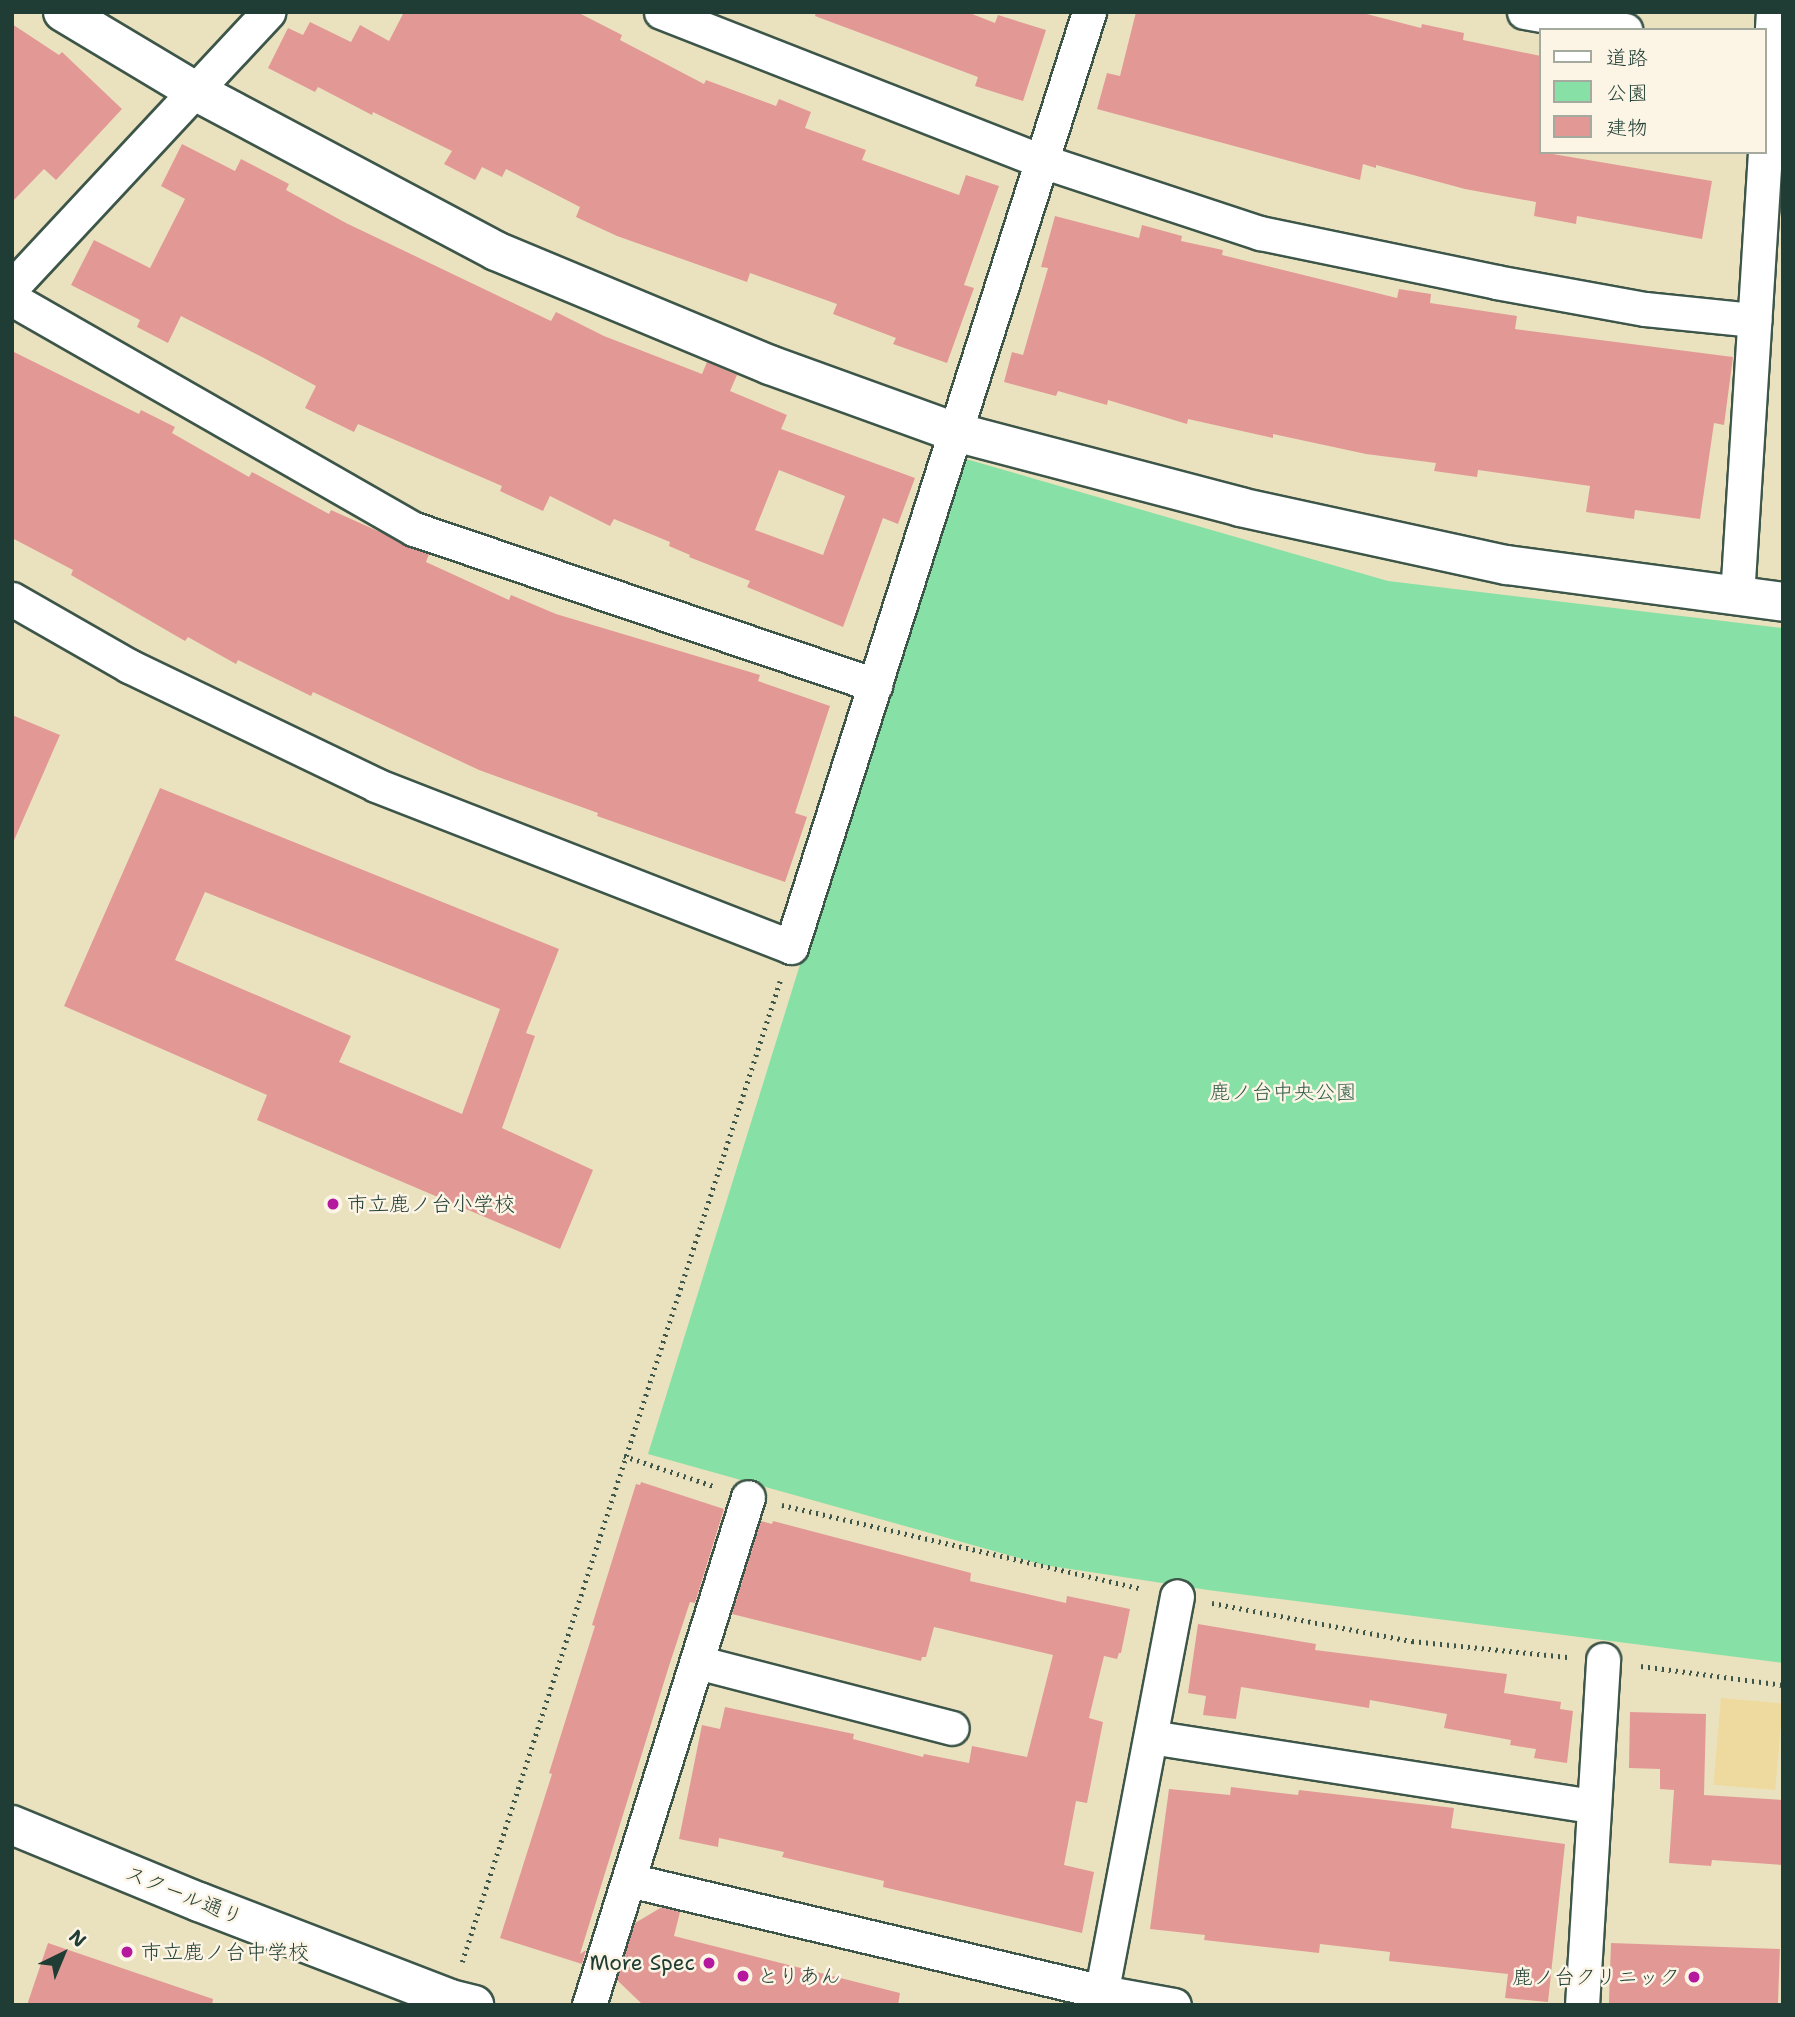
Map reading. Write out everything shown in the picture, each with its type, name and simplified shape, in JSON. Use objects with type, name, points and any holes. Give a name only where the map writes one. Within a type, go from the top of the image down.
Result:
[{"type":"street","points":[[63,12],[195,90],[496,251],[771,365],[955,432],[1240,507],[1493,562],[1783,602]]},
{"type":"street","points":[[12,287],[268,12]]},
{"type":"street","points":[[661,12],[1042,161],[1260,233],[1509,285],[1645,309],[1754,320]]},
{"type":"street","points":[[12,600],[129,666],[376,785],[792,947],[1089,12]]},
{"type":"street","points":[[1524,12],[1614,28]]},
{"type":"street","points":[[1767,83],[1773,12]]},
{"type":"street","points":[[1737,597],[1765,154]]},
{"type":"street","points":[[12,299],[415,529],[875,685]]},
{"type":"street","points":[[589,2005],[748,1497]]},
{"type":"street","points":[[1100,1998],[1177,1596]]},
{"type":"street","points":[[1582,2005],[1603,1661]]},
{"type":"street","points":[[697,1662],[952,1728]]},
{"type":"street","points":[[1151,1737],[1594,1806]]},
{"type":"street","name":"スクール通り","points":[[12,1825],[199,1902],[462,2002]]},
{"type":"street","points":[[629,1880],[1100,1998],[1174,2005]]},
{"type":"path","points":[[462,2002],[792,947]]},
{"type":"green space","name":"鹿ノ台中央公園","points":[[966,459],[1388,581],[1783,628],[1783,1663],[1208,1590],[1044,1565],[648,1454],[798,971]]},
{"type":"sand","points":[[1721,1698],[1783,1703],[1775,1790],[1713,1785]]},
{"type":"building","points":[[404,12],[577,12],[622,35],[620,40],[704,84],[706,80],[776,106],[779,99],[811,112],[805,128],[866,150],[862,160],[959,195],[966,175],[999,186],[964,285],[974,288],[947,363],[893,344],[896,338],[833,314],[837,304],[750,273],[747,282],[617,236],[576,217],[580,207],[506,169],[502,177],[482,167],[475,180],[444,164],[452,151],[318,87],[315,92],[268,68],[288,28],[303,35],[310,22],[351,42],[360,25],[389,41]]},
{"type":"building","points":[[816,12],[967,12],[995,23],[998,15],[1046,30],[1023,101],[975,86],[978,77],[815,16]]},
{"type":"building","points":[[1136,12],[1359,12],[1421,28],[1422,24],[1464,33],[1463,40],[1540,56],[1540,154],[1712,181],[1702,239],[1577,216],[1576,224],[1534,216],[1536,202],[1465,189],[1376,165],[1376,168],[1363,164],[1360,180],[1097,109],[1107,73],[1120,76]]},
{"type":"building","points":[[12,24],[59,55],[62,52],[122,109],[56,180],[44,169],[12,202]]},
{"type":"building","points":[[182,144],[235,171],[241,159],[289,184],[286,190],[346,223],[551,321],[556,312],[604,336],[702,374],[707,362],[737,375],[730,391],[787,415],[781,429],[915,478],[898,524],[883,518],[843,627],[747,587],[750,581],[689,557],[690,555],[669,546],[670,542],[614,519],[610,526],[550,496],[543,511],[500,491],[502,486],[358,424],[354,432],[305,408],[316,386],[262,357],[181,316],[168,343],[137,327],[140,320],[71,285],[94,240],[150,268],[185,199],[161,186]],"holes":[[[779,470],[845,496],[823,555],[755,530]]]},
{"type":"building","points":[[1055,216],[1139,238],[1142,225],[1182,236],[1181,241],[1223,250],[1222,255],[1397,298],[1399,289],[1431,294],[1430,303],[1517,316],[1515,329],[1733,357],[1724,425],[1714,423],[1700,519],[1635,510],[1634,519],[1586,512],[1590,486],[1478,470],[1477,477],[1434,471],[1436,463],[1366,454],[1273,434],[1273,438],[1188,419],[1187,424],[1108,400],[1107,405],[1058,391],[1056,396],[1004,382],[1012,352],[1023,355],[1048,268],[1041,267]]},
{"type":"building","points":[[12,351],[139,414],[141,410],[175,427],[172,433],[249,477],[252,472],[329,514],[331,510],[429,554],[426,562],[509,600],[511,595],[556,614],[760,675],[758,681],[830,706],[795,813],[807,817],[785,882],[597,816],[598,813],[479,770],[313,692],[311,696],[238,660],[236,664],[188,637],[185,641],[71,575],[73,570],[12,538]]},
{"type":"building","points":[[12,715],[60,735],[12,845]]},
{"type":"building","points":[[160,788],[559,949],[526,1033],[535,1036],[502,1128],[593,1170],[560,1249],[257,1120],[267,1095],[64,1006]],"holes":[[[205,892],[500,1009],[462,1114],[339,1062],[351,1036],[175,960]]]},
{"type":"building","points":[[641,1482],[724,1509],[695,1603],[690,1602],[669,1666],[580,1954],[586,1950],[582,1964],[500,1938],[552,1774],[549,1773],[595,1626],[592,1625],[636,1484],[640,1485]]},
{"type":"building","points":[[761,1521],[772,1524],[773,1521],[971,1573],[970,1581],[1066,1603],[1067,1596],[1130,1609],[1121,1653],[1117,1659],[1104,1656],[1089,1718],[1103,1722],[1087,1803],[1076,1801],[1064,1865],[1094,1872],[1082,1933],[883,1887],[884,1881],[782,1857],[784,1852],[719,1838],[718,1847],[679,1839],[702,1725],[720,1729],[725,1707],[854,1734],[853,1739],[923,1757],[924,1754],[969,1763],[972,1746],[1027,1757],[1053,1655],[934,1627],[926,1657],[922,1657],[921,1661],[732,1614]]},
{"type":"building","points":[[1198,1624],[1316,1644],[1315,1650],[1507,1674],[1504,1693],[1561,1702],[1560,1709],[1573,1711],[1567,1763],[1534,1758],[1536,1749],[1510,1745],[1511,1740],[1444,1728],[1447,1714],[1370,1700],[1369,1708],[1241,1687],[1236,1719],[1203,1715],[1206,1696],[1188,1693]]},
{"type":"building","points":[[1630,1712],[1706,1714],[1704,1795],[1783,1800],[1783,1865],[1712,1860],[1711,1866],[1669,1863],[1674,1790],[1660,1789],[1660,1769],[1629,1768]]},
{"type":"building","points":[[1231,1787],[1298,1795],[1299,1790],[1454,1808],[1451,1828],[1565,1844],[1548,2002],[1505,1998],[1508,1974],[1389,1961],[1390,1952],[1320,1944],[1319,1953],[1204,1940],[1205,1935],[1150,1929],[1169,1789],[1230,1795]]},
{"type":"building","points":[[662,1907],[680,1912],[674,1936],[900,1993],[898,2005],[643,2005],[617,1980],[635,1923]]},
{"type":"building","points":[[48,1943],[213,1999],[212,2005],[27,2005]]},
{"type":"building","name":"鹿ノ台クリニック","points":[[1611,1943],[1780,1949],[1778,2005],[1609,2005]]},
{"type":"place","name":"市立鹿ノ台小学校","points":[[333,1204]]},
{"type":"place","name":"市立鹿ノ台中学校","points":[[127,1952]]},
{"type":"place","name":"More Spec","points":[[709,1963]]},
{"type":"place","name":"とりあん","points":[[743,1976]]},
{"type":"place","name":"鹿ノ台クリニック","points":[[1694,1977]]}]
